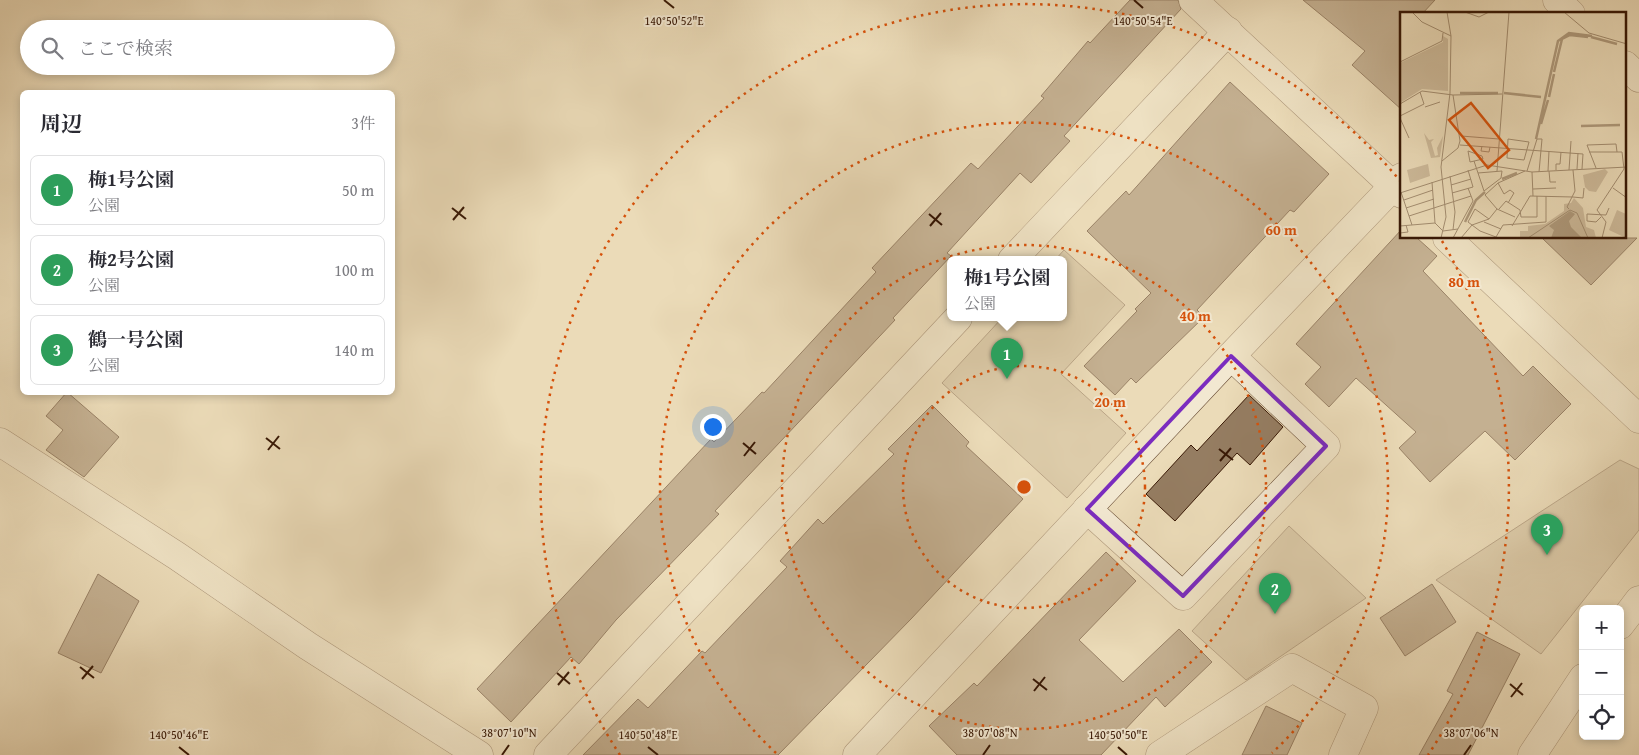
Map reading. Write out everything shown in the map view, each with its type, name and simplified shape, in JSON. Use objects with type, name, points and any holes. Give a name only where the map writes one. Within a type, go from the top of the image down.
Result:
[{"type":"street","points":[[857,755],[1230,356],[1399,186],[1193,0]]},
{"type":"street","points":[[1016,256],[1228,31]]},
{"type":"street","points":[[1626,66],[1639,78]]},
{"type":"street","points":[[1448,239],[1639,419]]},
{"type":"street","points":[[548,755],[955,321]]},
{"type":"street","points":[[1087,509],[1183,596],[1326,446],[1230,356]]},
{"type":"street","points":[[0,442],[169,551],[308,646],[479,755]]},
{"type":"street","points":[[1624,619],[1639,600]]},
{"type":"street","points":[[1160,755],[1292,668],[1364,708],[1343,755]]},
{"type":"street","points":[[1532,755],[1579,684]]},
{"type":"highlighted area","points":[[1231,356],[1326,446],[1183,596],[1087,509]]},
{"type":"shaded area","points":[[1064,250],[1125,305],[1061,374],[1126,433],[1067,498],[942,383],[999,321],[1067,321],[1067,256],[1059,256]]},
{"type":"shaded area","points":[[1620,460],[1639,469],[1639,530],[1541,654],[1436,580]]},
{"type":"shaded area","points":[[1289,526],[1366,598],[1246,680],[1192,631]]},
{"type":"building","points":[[1130,0],[1178,0],[1181,9],[1064,136],[1070,141],[1031,183],[1020,173],[947,253],[951,256],[947,256],[947,260],[893,318],[895,320],[715,511],[719,514],[616,620],[579,664],[571,657],[511,722],[477,689],[711,439],[714,442],[762,392],[764,393],[876,272],[872,268],[971,163],[978,169],[1044,98],[1041,96],[1088,41],[1090,43]]},
{"type":"building","points":[[1303,0],[1435,0],[1424,12],[1400,12],[1400,108],[1352,65],[1365,51]]},
{"type":"building","points":[[1230,82],[1329,174],[1294,212],[1290,210],[1197,310],[1204,317],[1136,383],[1131,378],[1115,395],[1084,366],[1137,311],[1135,309],[1151,293],[1087,231],[1126,191],[1129,195]]},
{"type":"building","points":[[1400,231],[1400,239],[1418,239],[1437,256],[1423,271],[1523,376],[1533,366],[1571,404],[1515,460],[1485,431],[1430,482],[1399,448],[1416,432],[1356,378],[1329,407],[1305,384],[1321,367],[1296,344]]},
{"type":"building","points":[[1637,238],[1591,285],[1543,239]]},
{"type":"building","points":[[64,395],[70,395],[119,437],[84,477],[46,450],[63,430],[46,416]]},
{"type":"building","points":[[1249,395],[1283,427],[1250,465],[1237,453],[1175,521],[1146,494],[1191,445],[1197,451]]},
{"type":"building","points":[[932,405],[969,442],[966,446],[1023,499],[911,619],[778,755],[583,755],[638,699],[648,708],[702,651],[705,653],[787,567],[780,561],[818,519],[823,524],[894,454],[888,449]]},
{"type":"building","points":[[1106,552],[1136,581],[1079,640],[1123,682],[1179,629],[1212,662],[1165,707],[1156,697],[1101,755],[957,755],[929,726],[974,683],[977,686]]},
{"type":"building","points":[[98,574],[139,601],[101,673],[58,653]]},
{"type":"building","points":[[1432,584],[1456,622],[1405,656],[1380,618]]},
{"type":"building","points":[[1477,632],[1520,654],[1468,755],[1419,755],[1453,694],[1447,691]]},
{"type":"building","points":[[1266,706],[1302,723],[1287,755],[1242,755]]},
{"type":"place","name":"梅1号公園","points":[[1007,379]]},
{"type":"place","name":"鶴一号公園","points":[[1547,555]]},
{"type":"place","name":"梅2号公園","points":[[1275,614]]}]
